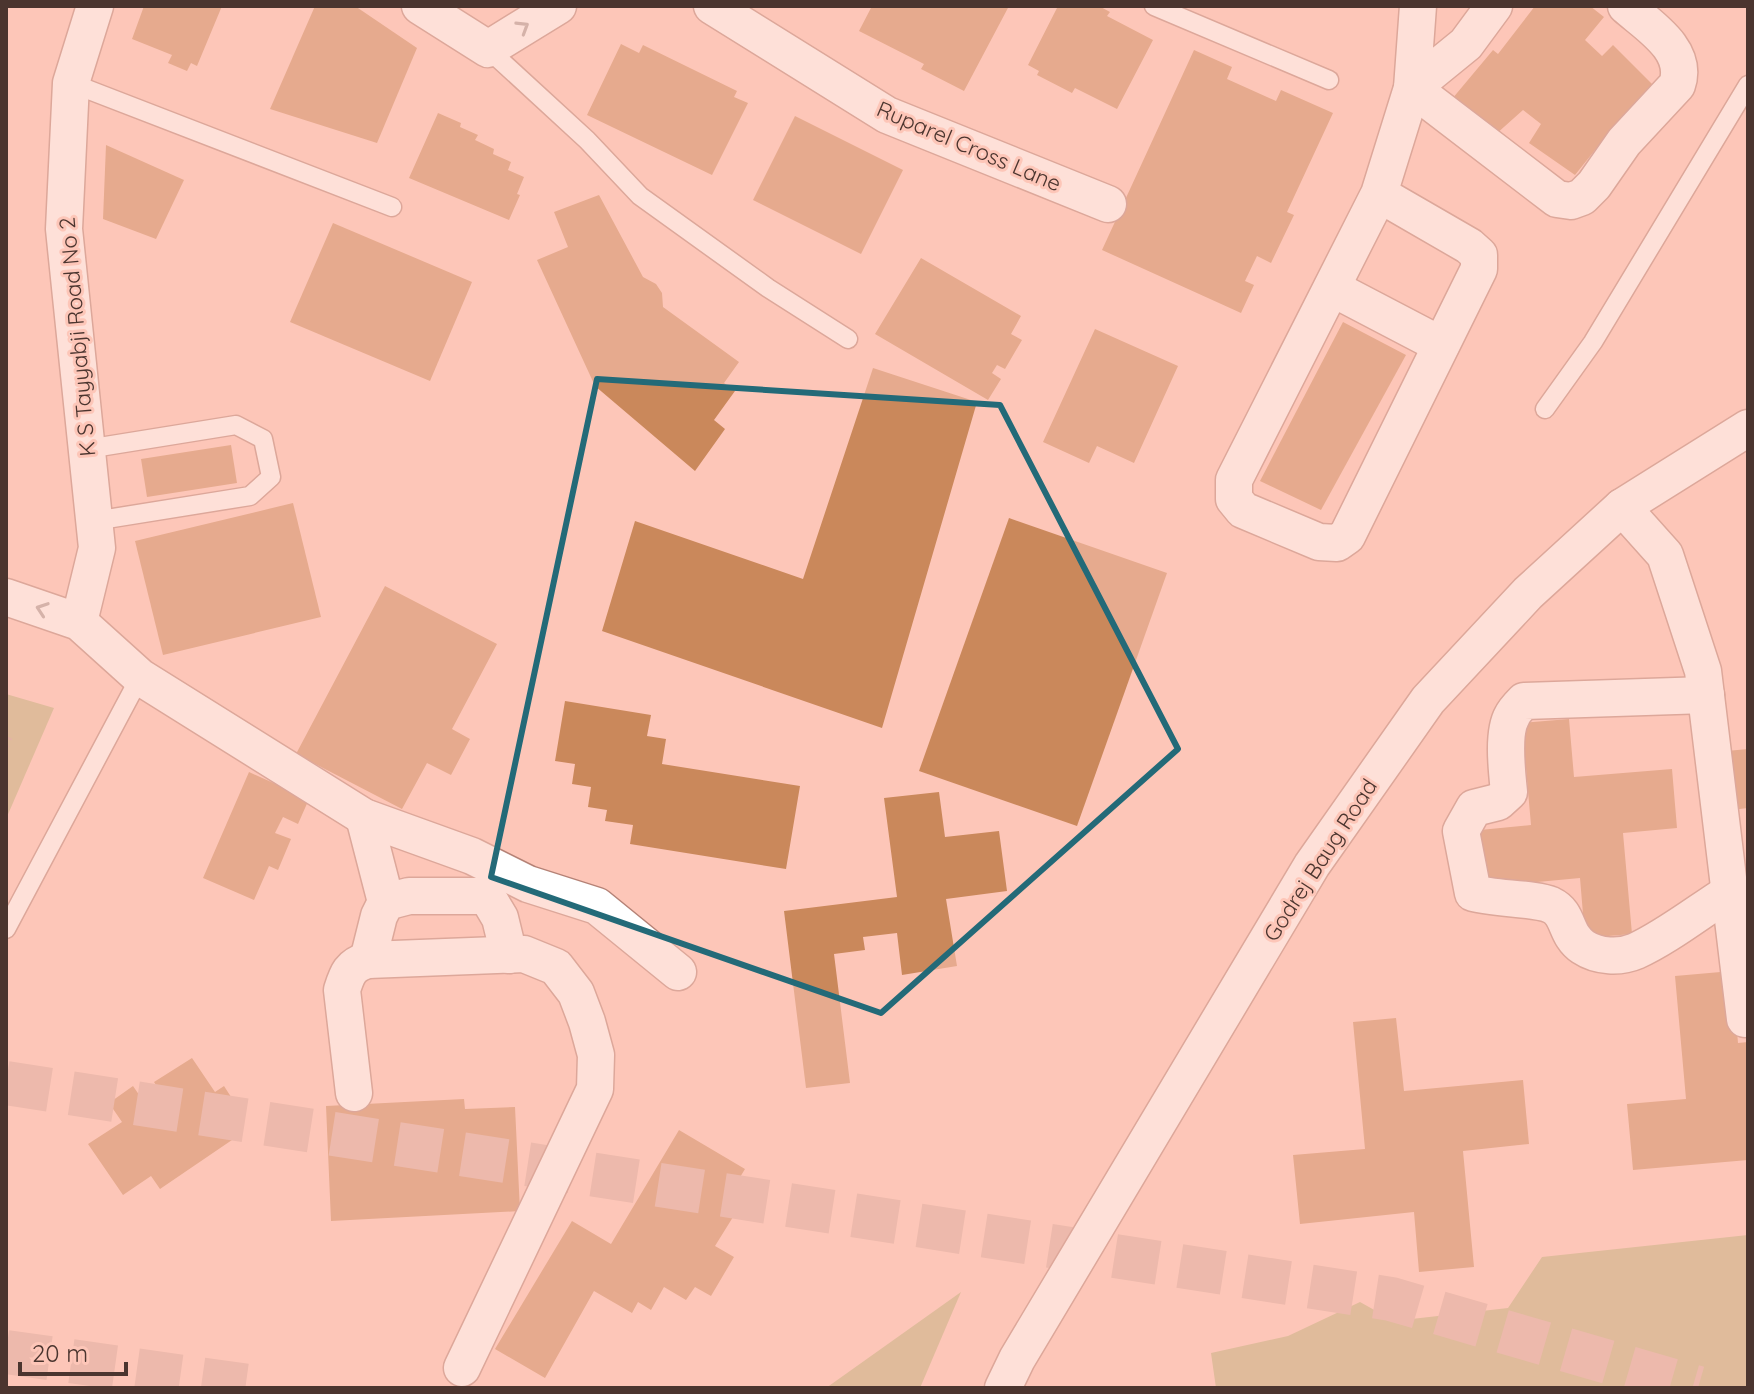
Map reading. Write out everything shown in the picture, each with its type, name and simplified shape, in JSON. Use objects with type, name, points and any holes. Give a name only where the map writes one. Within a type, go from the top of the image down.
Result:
[{"type":"street","name":"K S Tayyabji Road No 2","points":[[79,622],[97,548],[64,229],[71,83],[95,6]]},
{"type":"street","points":[[420,6],[488,49],[558,6]]},
{"type":"street","name":"Ruparel Cross Lane","points":[[712,6],[887,115],[1108,204]]},
{"type":"street","points":[[1379,194],[1456,237],[1479,255],[1479,269],[1347,536],[1337,543],[1319,542],[1243,510],[1234,499],[1234,480],[1379,194],[1412,88],[1418,6]]},
{"type":"street","points":[[1412,88],[1466,44],[1494,6]]},
{"type":"street","points":[[1412,88],[1557,199],[1571,201],[1582,197],[1624,142],[1677,85],[1680,76],[1677,59],[1668,42],[1626,6]]},
{"type":"street","points":[[1332,288],[1441,345]]},
{"type":"street","name":"Godrej Baug Road","points":[[1003,1388],[1017,1359],[1312,865],[1428,700],[1528,593],[1622,507],[1748,428]]},
{"type":"street","points":[[1622,507],[1665,555],[1703,671],[1745,1019]]},
{"type":"street","points":[[6,597],[79,622],[140,677],[364,817],[472,856],[528,884],[597,906],[678,972]]},
{"type":"street","points":[[1706,695],[1524,701],[1511,717],[1508,733],[1506,769],[1509,792],[1498,802],[1474,808],[1461,831],[1473,893],[1550,905],[1563,913],[1571,937],[1586,949],[1611,956],[1635,952],[1730,892]]},
{"type":"street","points":[[364,817],[386,902],[379,916],[368,960]]},
{"type":"street","points":[[386,902],[409,896],[487,896],[500,918],[509,955]]},
{"type":"street","points":[[354,1093],[342,990],[347,974],[356,963],[524,954],[556,967],[576,993],[596,1055],[595,1089],[462,1368]]},
{"type":"lane","points":[[1154,6],[1329,80]]},
{"type":"lane","points":[[488,49],[587,140],[640,196],[768,288],[848,339]]},
{"type":"lane","points":[[71,83],[392,207]]},
{"type":"lane","points":[[1545,409],[1593,342],[1748,85]]},
{"type":"lane","points":[[87,449],[236,425],[263,439],[271,477],[250,496],[94,521]]},
{"type":"lane","points":[[6,929],[140,677]]},
{"type":"path","points":[[6,734],[11,735],[6,747]]},
{"type":"highlighted area","points":[[597,379],[1000,405],[1178,749],[881,1013],[491,877]]},
{"type":"shaded area","points":[[6,694],[54,708],[6,819]]},
{"type":"shaded area","points":[[1748,1235],[1748,1388],[1216,1388],[1211,1353],[1288,1336],[1360,1302],[1394,1321],[1508,1308],[1542,1257]]},
{"type":"shaded area","points":[[961,1292],[920,1388],[826,1388]]},
{"type":"building","points":[[144,6],[222,6],[197,66],[191,63],[187,71],[168,63],[172,55],[132,39]]},
{"type":"building","points":[[315,6],[355,6],[417,48],[377,143],[270,109]]},
{"type":"building","points":[[872,6],[1009,6],[964,91],[921,69],[924,64],[859,31]]},
{"type":"building","points":[[1058,6],[1099,6],[1110,12],[1107,16],[1153,40],[1117,109],[1075,88],[1072,93],[1037,75],[1039,71],[1028,65]]},
{"type":"building","points":[[1535,6],[1590,6],[1604,17],[1585,40],[1602,56],[1613,45],[1655,87],[1611,130],[1575,175],[1529,143],[1541,124],[1523,110],[1495,135],[1452,99],[1493,50],[1498,54]]},
{"type":"building","points":[[621,44],[639,53],[643,45],[737,91],[734,97],[748,103],[712,175],[587,115]]},
{"type":"building","points":[[1194,50],[1232,67],[1227,79],[1276,101],[1281,90],[1333,113],[1287,212],[1294,215],[1271,263],[1257,256],[1245,281],[1254,285],[1241,313],[1102,250]]},
{"type":"building","points":[[438,113],[478,135],[475,140],[494,149],[493,154],[511,162],[508,170],[524,177],[509,220],[409,178]]},
{"type":"building","points":[[795,116],[903,170],[861,254],[753,200]]},
{"type":"building","points":[[106,145],[184,180],[156,239],[103,219]]},
{"type":"building","points":[[599,195],[643,277],[656,284],[662,293],[663,307],[739,362],[724,383],[735,391],[714,420],[725,429],[695,471],[595,386],[537,260],[568,247],[554,212]]},
{"type":"building","points":[[333,223],[472,282],[430,381],[290,322]]},
{"type":"building","points":[[921,258],[1021,316],[1011,334],[1022,340],[1005,369],[997,365],[992,373],[1001,379],[988,400],[875,334]]},
{"type":"building","points":[[1343,322],[1406,355],[1321,510],[1260,481]]},
{"type":"building","points":[[1095,329],[1178,366],[1134,463],[1097,446],[1089,463],[1043,442]]},
{"type":"building","points":[[873,368],[977,402],[882,728],[602,631],[635,521],[803,579]]},
{"type":"building","points":[[231,445],[237,483],[147,497],[141,459]]},
{"type":"building","points":[[293,503],[321,617],[163,655],[135,541]]},
{"type":"building","points":[[1009,518],[1167,573],[1077,826],[919,771]]},
{"type":"building","points":[[385,586],[497,644],[452,729],[470,739],[451,775],[427,763],[402,809],[296,754]]},
{"type":"building","points":[[565,701],[651,715],[647,736],[666,739],[662,764],[800,786],[786,869],[630,844],[633,825],[605,821],[607,810],[588,807],[591,787],[572,784],[575,764],[555,761]]},
{"type":"building","points":[[1569,719],[1574,777],[1672,769],[1677,828],[1623,833],[1632,934],[1585,938],[1580,878],[1485,887],[1480,830],[1531,825],[1522,723]]},
{"type":"building","points":[[1748,749],[1748,808],[1723,811],[1716,752]]},
{"type":"building","points":[[249,772],[309,799],[298,824],[283,817],[275,833],[291,839],[278,870],[269,866],[254,900],[203,878]]},
{"type":"building","points":[[939,792],[945,837],[999,831],[1007,891],[946,899],[957,966],[902,975],[897,933],[863,937],[865,950],[834,954],[850,1083],[806,1088],[784,911],[897,897],[884,798]]},
{"type":"building","points":[[1732,971],[1738,1043],[1748,1042],[1748,1160],[1633,1170],[1627,1104],[1686,1099],[1675,976]]},
{"type":"building","points":[[1396,1018],[1404,1091],[1523,1080],[1529,1144],[1463,1151],[1474,1267],[1419,1272],[1414,1212],[1300,1224],[1293,1155],[1365,1149],[1353,1022]]},
{"type":"building","points":[[192,1058],[215,1092],[224,1086],[242,1114],[223,1126],[232,1140],[160,1189],[151,1176],[123,1195],[88,1144],[122,1122],[109,1103],[133,1086],[144,1102],[160,1091],[154,1082]]},
{"type":"building","points":[[464,1099],[465,1109],[515,1107],[520,1211],[331,1221],[326,1106]]},
{"type":"building","points":[[679,1130],[745,1169],[725,1202],[738,1209],[715,1246],[734,1257],[711,1296],[695,1287],[686,1300],[664,1287],[651,1310],[638,1302],[632,1313],[594,1291],[545,1378],[495,1349],[572,1221],[611,1244]]},
{"type":"tunnel","points":[[6,1083],[1391,1299],[1698,1388]]},
{"type":"tunnel","points":[[6,1352],[263,1388]]}]
